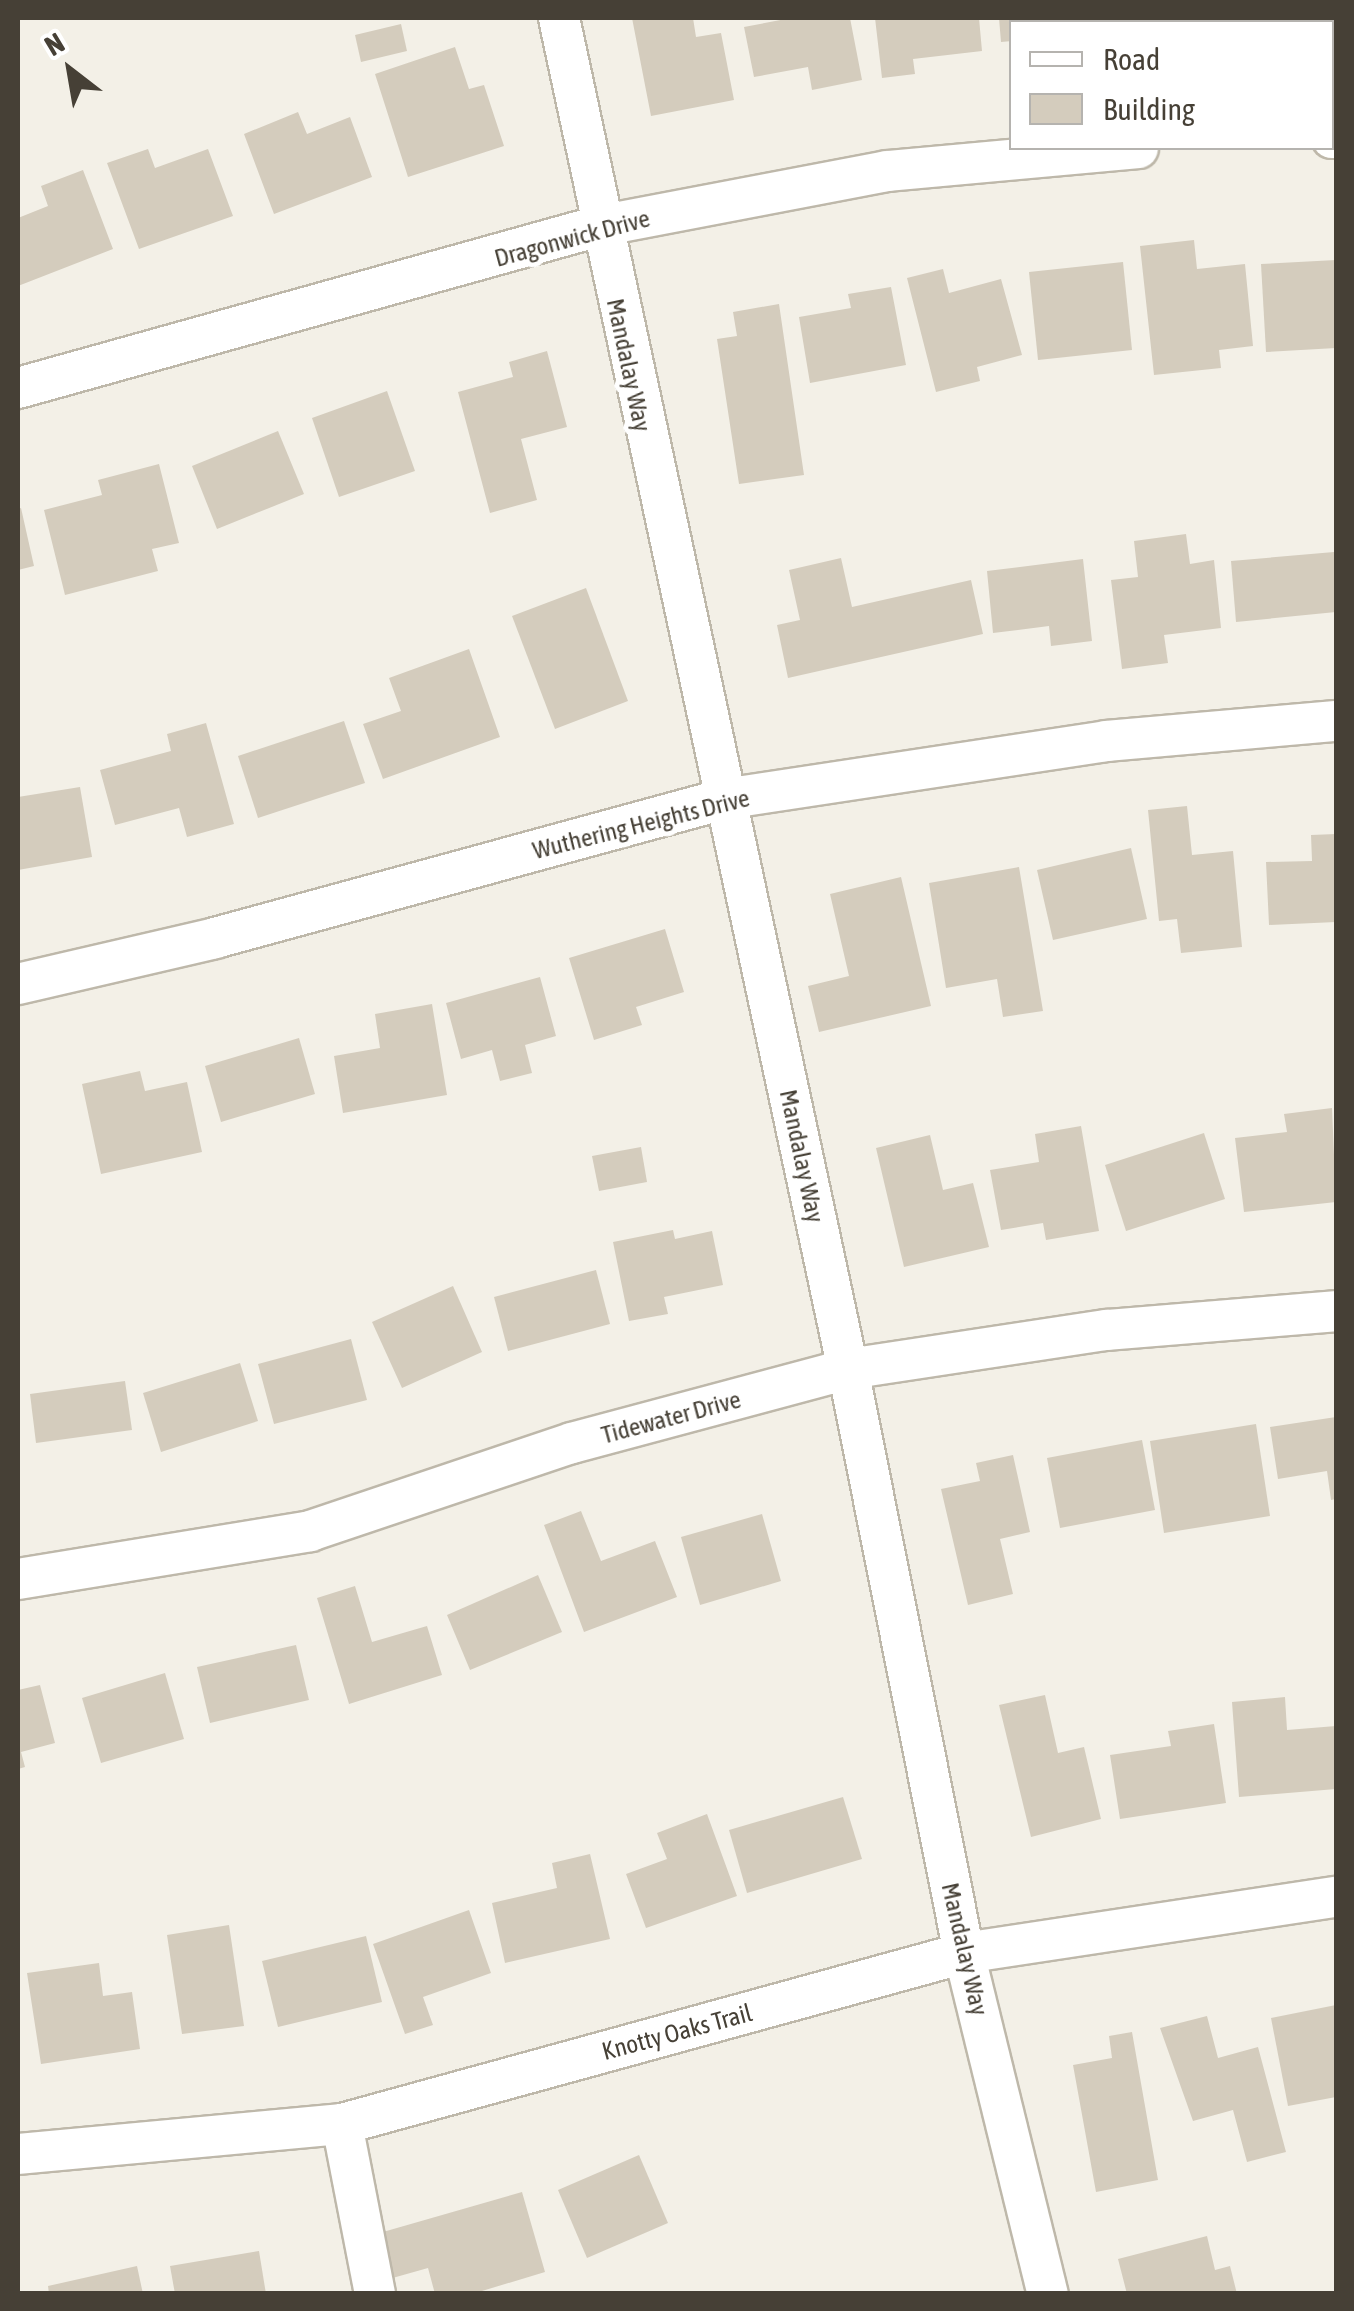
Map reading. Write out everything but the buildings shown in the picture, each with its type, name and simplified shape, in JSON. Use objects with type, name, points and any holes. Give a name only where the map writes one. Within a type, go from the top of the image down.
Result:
[{"type":"street","name":"Mandalay Way","points":[[559,18],[600,226],[848,1369],[964,1952],[1048,2294]]},
{"type":"street","name":"Dragonwick Drive","points":[[18,388],[600,226],[887,171],[1116,150]]},
{"type":"street","name":"Wuthering Heights Drive","points":[[18,984],[215,938],[724,798],[1106,742],[1336,722]]},
{"type":"street","name":"Tidewater Drive","points":[[18,1580],[310,1531],[572,1443],[848,1369],[1107,1330],[1336,1310]]},
{"type":"street","name":"Knotty Oaks Trail","points":[[18,2154],[342,2124],[964,1952],[1336,1897]]},
{"type":"street","points":[[342,2124],[375,2294]]}]
